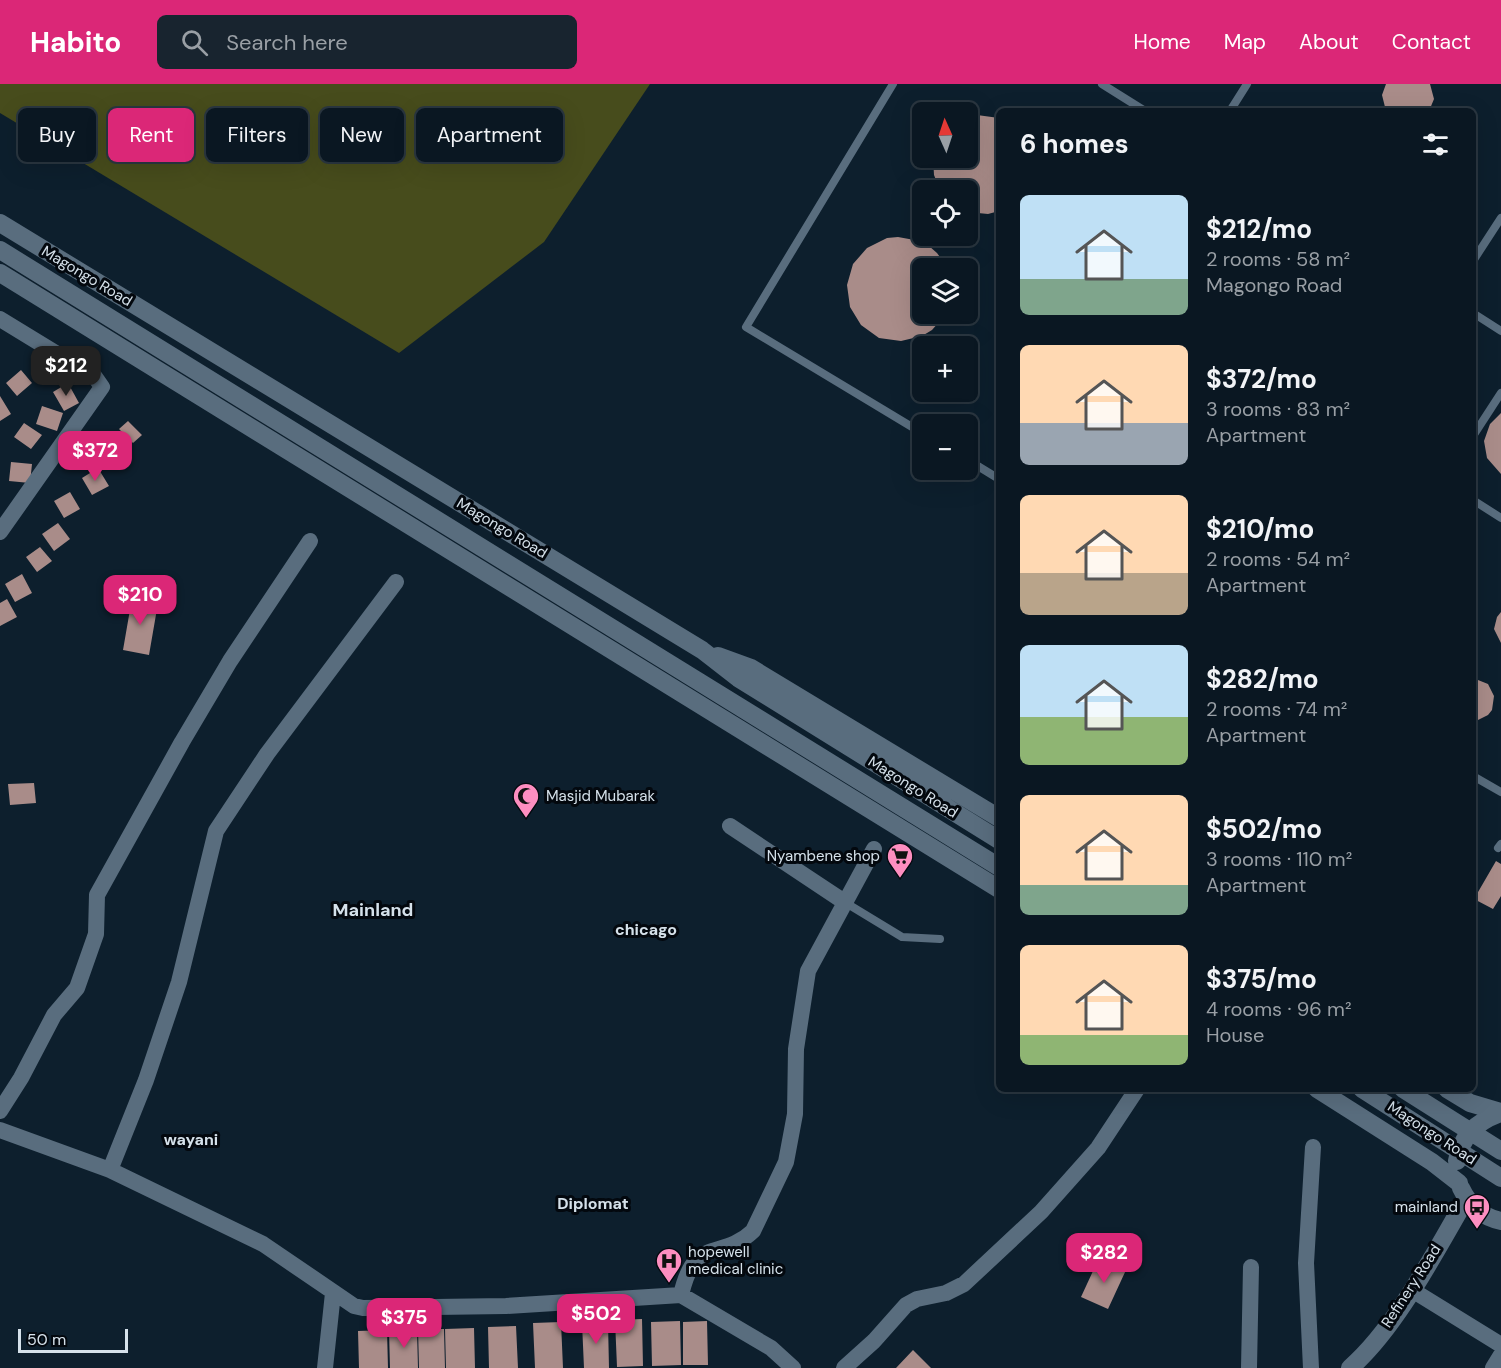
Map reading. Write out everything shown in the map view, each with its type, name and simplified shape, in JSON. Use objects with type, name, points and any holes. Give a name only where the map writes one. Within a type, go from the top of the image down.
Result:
[{"type":"main road","name":"Magongo Road","points":[[0,223],[702,650],[738,678],[996,838]]},
{"type":"main road","name":"Magongo Road","points":[[0,250],[996,865]]},
{"type":"main road","points":[[0,273],[996,887]]},
{"type":"main road","points":[[702,650],[751,668],[996,816]]},
{"type":"main road","points":[[1322,1092],[1432,1162],[1463,1191],[1478,1211],[1501,1221]]},
{"type":"main road","name":"Magongo Road","points":[[1367,1092],[1501,1178]]},
{"type":"main road","name":"Magongo Road","points":[[1408,1092],[1501,1151]]},
{"type":"main road","points":[[1452,1092],[1470,1103],[1501,1112]]},
{"type":"main road","points":[[1463,1191],[1457,1168],[1458,1153],[1464,1138],[1474,1126],[1501,1112]]},
{"type":"main road","name":"Refinery Road","points":[[1350,1368],[1368,1349],[1412,1290],[1463,1191]]},
{"type":"street","points":[[0,319],[95,377],[101,382],[102,387],[3,521]]},
{"type":"street","points":[[0,1111],[21,1078],[54,1015],[77,988],[96,934],[97,895],[230,661],[310,541]]},
{"type":"street","points":[[110,1170],[146,1080],[179,982],[216,831],[267,754],[396,582]]},
{"type":"street","points":[[730,826],[846,903]]},
{"type":"street","points":[[681,1295],[686,1274],[697,1259],[744,1239],[753,1231],[786,1162],[795,1114],[796,1049],[808,971],[874,849]]},
{"type":"street","points":[[844,1368],[874,1341],[906,1305],[917,1299],[946,1293],[964,1284],[1041,1212],[1098,1148],[1135,1092]]},
{"type":"street","points":[[0,1130],[110,1170],[262,1244],[345,1302],[363,1308],[506,1306],[681,1295],[771,1348],[794,1368]]},
{"type":"street","points":[[1311,1368],[1306,1263],[1313,1147]]},
{"type":"street","points":[[1249,1368],[1251,1267]]},
{"type":"street","points":[[1412,1290],[1501,1345]]},
{"type":"street","points":[[325,1368],[333,1293]]},
{"type":"street","points":[[1493,1368],[1501,1354]]},
{"type":"lane","points":[[893,84],[746,327],[912,427]]},
{"type":"lane","points":[[1102,84],[1141,108]]},
{"type":"lane","points":[[1232,108],[1246,84]]},
{"type":"lane","points":[[1476,256],[1501,218]]},
{"type":"lane","points":[[1476,315],[1501,331]]},
{"type":"lane","points":[[1476,431],[1501,393]]},
{"type":"lane","points":[[978,466],[996,477]]},
{"type":"lane","points":[[1476,502],[1501,518]]},
{"type":"lane","points":[[1476,781],[1501,792]]},
{"type":"lane","points":[[846,903],[902,937],[940,939]]},
{"type":"green space","points":[[0,84],[650,84],[544,242],[399,353],[81,162],[96,162],[96,108],[18,108],[18,124],[0,113]]},
{"type":"building","points":[[1386,84],[1430,84],[1434,99],[1430,108],[1385,108],[1382,95]]},
{"type":"building","points":[[978,115],[996,118],[996,212],[978,213],[978,180],[936,180],[934,168],[978,168]]},
{"type":"building","points":[[887,238],[912,240],[912,246],[929,246],[941,258],[912,258],[912,324],[937,324],[922,336],[912,336],[912,338],[901,341],[879,338],[861,325],[850,307],[847,285],[853,264],[867,248]]},
{"type":"building","points":[[21,370],[32,383],[17,396],[6,383]]},
{"type":"building","points":[[68,383],[79,403],[64,411],[53,392]]},
{"type":"building","points":[[0,396],[11,414],[0,421]]},
{"type":"building","points":[[42,406],[63,413],[57,431],[36,424]]},
{"type":"building","points":[[1501,413],[1501,474],[1487,458],[1484,441],[1490,424]]},
{"type":"building","points":[[128,421],[142,435],[133,443],[119,429]]},
{"type":"building","points":[[24,423],[42,435],[31,449],[14,437]]},
{"type":"building","points":[[112,440],[118,455],[99,463],[92,448]]},
{"type":"building","points":[[11,462],[32,464],[30,483],[9,481]]},
{"type":"building","points":[[98,468],[109,486],[92,495],[82,478]]},
{"type":"building","points":[[70,492],[80,509],[64,518],[54,501]]},
{"type":"building","points":[[58,523],[70,539],[54,551],[42,534]]},
{"type":"building","points":[[40,547],[52,561],[37,572],[26,557]]},
{"type":"building","points":[[22,574],[32,593],[15,602],[5,584]]},
{"type":"building","points":[[132,598],[158,603],[149,655],[123,650]]},
{"type":"building","points":[[7,599],[17,617],[0,626],[0,603]]},
{"type":"building","points":[[1501,612],[1501,643],[1494,629]]},
{"type":"building","points":[[1476,679],[1488,684],[1494,696],[1492,710],[1488,715],[1476,721]]},
{"type":"building","points":[[34,783],[36,803],[10,805],[8,784]]},
{"type":"building","points":[[1496,861],[1501,864],[1501,896],[1493,909],[1476,900],[1476,896]]},
{"type":"building","points":[[1099,1258],[1126,1270],[1108,1309],[1081,1297]]},
{"type":"building","points":[[642,1319],[643,1366],[617,1367],[615,1320]]},
{"type":"building","points":[[680,1321],[681,1365],[652,1366],[651,1322]]},
{"type":"building","points":[[707,1321],[708,1365],[683,1365],[683,1322]]},
{"type":"building","points":[[561,1322],[563,1368],[535,1368],[533,1323]]},
{"type":"building","points":[[582,1323],[608,1323],[609,1368],[584,1368]]},
{"type":"building","points":[[516,1326],[518,1368],[489,1368],[488,1327]]},
{"type":"building","points":[[474,1328],[475,1368],[446,1368],[445,1329]]},
{"type":"building","points":[[418,1329],[444,1329],[445,1368],[419,1368]]},
{"type":"building","points":[[387,1330],[388,1368],[359,1368],[358,1331]]},
{"type":"building","points":[[417,1330],[418,1368],[390,1368],[389,1331]]},
{"type":"building","points":[[913,1350],[931,1368],[896,1368]]},
{"type":"place","name":"Masjid Mubarak","points":[[526,819]]},
{"type":"place","name":"Nyambene shop","points":[[900,879]]},
{"type":"place","name":"mainland","points":[[1477,1230]]},
{"type":"place","name":"hopewell medical clinic","points":[[669,1284]]},
{"type":"district","name":"Mainland","points":[[373,910]]},
{"type":"district","name":"chicago","points":[[646,929]]},
{"type":"district","name":"wayani","points":[[191,1139]]},
{"type":"district","name":"Diplomat","points":[[593,1203]]}]
